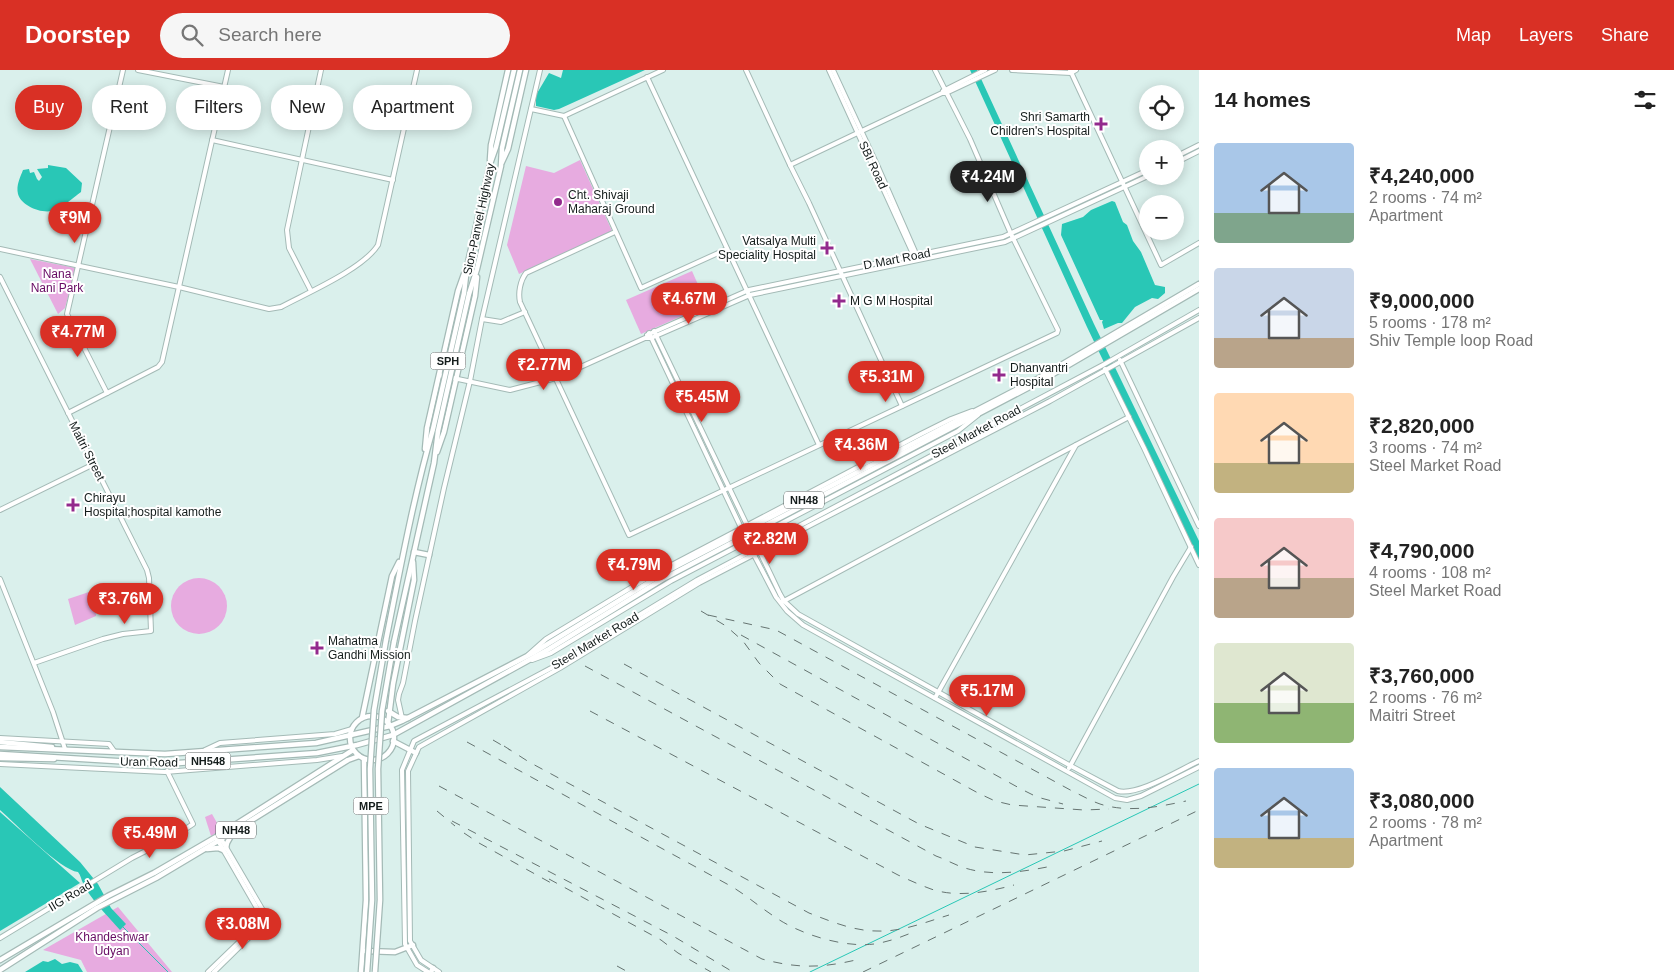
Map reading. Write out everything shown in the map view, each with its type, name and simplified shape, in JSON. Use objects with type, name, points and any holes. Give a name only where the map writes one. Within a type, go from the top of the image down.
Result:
[{"type":"highway","points":[[490,164],[491,145],[508,70]]},
{"type":"highway","name":"SPH","points":[[499,147],[514,70]]},
{"type":"highway","name":"SPH","points":[[499,147],[520,70]]},
{"type":"highway","points":[[501,166],[508,150],[526,70]]},
{"type":"highway","name":"Sion-Panvel Highway","points":[[467,294],[467,267],[490,164],[499,147]]},
{"type":"highway","name":"Sion-Panvel Highway","points":[[467,294],[477,270],[501,166],[499,147]]},
{"type":"highway","points":[[424,461],[427,428],[458,292],[467,267]]},
{"type":"highway","points":[[434,463],[444,432],[475,296],[477,270]]},
{"type":"highway","name":"NH48","points":[[389,725],[408,718],[524,660],[549,650],[664,579],[746,533],[978,413],[1091,350],[1199,284]]},
{"type":"highway","name":"NH48","points":[[1111,338],[1199,289]]},
{"type":"highway","name":"SPH","points":[[362,718],[392,576],[402,556],[424,461],[435,430],[467,294]]},
{"type":"highway","name":"SPH","points":[[389,725],[388,711],[414,580],[412,558],[434,463],[435,430]]},
{"type":"highway","points":[[414,552],[429,555]]},
{"type":"highway","name":"MPE","points":[[367,972],[372,900],[370,769],[374,710],[402,556]]},
{"type":"highway","name":"MPE","points":[[375,972],[380,900],[378,769],[382,711],[394,642],[412,558]]},
{"type":"highway","name":"NH48","points":[[393,735],[524,660]]},
{"type":"highway","points":[[388,711],[402,718],[408,718]]},
{"type":"highway","points":[[376,716],[389,725],[393,741],[391,749],[383,757],[375,760],[362,757],[352,748],[350,735],[355,723],[362,718],[376,716]]},
{"type":"highway","name":"Uran Road","points":[[0,747],[165,754],[203,752],[316,743],[389,725]]},
{"type":"highway","points":[[352,748],[393,735]]},
{"type":"highway","points":[[393,741],[416,753]]},
{"type":"highway","name":"Uran Road","points":[[0,742],[65,749]]},
{"type":"highway","name":"NH48","points":[[109,899],[156,878],[204,849],[352,748]]},
{"type":"highway","name":"Uran Road","points":[[0,758],[65,758],[165,764],[317,753],[352,748]]},
{"type":"highway","name":"Uran Road","points":[[0,754],[42,755],[65,758]]},
{"type":"highway","points":[[361,972],[366,848],[362,757]]},
{"type":"highway","name":"NH48","points":[[0,960],[154,873],[235,831],[348,760],[362,757]]},
{"type":"highway","points":[[204,849],[225,849],[235,831]]},
{"type":"highway","name":"NH48","points":[[0,970],[96,906]]},
{"type":"highway","points":[[363,950],[394,952],[412,945]]},
{"type":"street","points":[[107,393],[67,314],[89,225],[123,70]]},
{"type":"street","points":[[138,70],[214,85]]},
{"type":"street","points":[[224,85],[228,70]]},
{"type":"street","points":[[311,291],[292,254],[287,236],[288,223],[321,70]]},
{"type":"street","points":[[0,250],[179,287],[273,309],[281,307],[353,268],[375,250],[380,239],[417,70]]},
{"type":"street","points":[[402,718],[398,700],[429,555],[470,382],[482,318],[540,70]]},
{"type":"street","points":[[531,109],[564,116],[663,70]]},
{"type":"street","points":[[746,70],[902,406]]},
{"type":"street","name":"SBI Road","points":[[831,70],[918,260]]},
{"type":"street","points":[[616,232],[526,274],[523,277],[518,294],[524,312],[629,535],[1058,333],[1011,234],[970,139],[944,92],[935,70]]},
{"type":"street","points":[[790,165],[983,72],[995,70]]},
{"type":"street","points":[[1012,70],[1076,70]]},
{"type":"street","points":[[1071,71],[1161,265],[1199,243]]},
{"type":"street","points":[[647,77],[819,445]]},
{"type":"street","points":[[564,116],[641,288],[727,249]]},
{"type":"street","points":[[68,413],[162,364],[214,130]]},
{"type":"street","points":[[212,140],[393,180]]},
{"type":"street","points":[[1184,152],[1199,145]]},
{"type":"street","points":[[1184,159],[1199,152]]},
{"type":"street","name":"D Mart Road","points":[[645,338],[649,333],[746,291],[1011,234],[1139,174]]},
{"type":"street","name":"D Mart Road","points":[[439,375],[510,390],[556,378],[645,338],[656,336],[748,296],[994,245],[1014,239],[1139,180]]},
{"type":"street","name":"Maitri Street","points":[[0,277],[148,574],[151,631],[123,634],[103,639],[34,663]]},
{"type":"street","name":"Steel Market Road","points":[[416,753],[419,747],[560,668],[699,583],[1118,356],[1199,310]]},
{"type":"street","points":[[482,318],[501,322],[524,312]]},
{"type":"street","name":"Steel Market Road","points":[[407,948],[405,944],[402,770],[414,741],[557,664],[697,580],[756,552],[970,442],[1121,362],[1199,318]]},
{"type":"street","points":[[654,331],[728,488],[746,533]]},
{"type":"street","points":[[649,333],[723,490],[782,602],[804,625],[1115,798],[1126,800],[1140,796],[1199,768]]},
{"type":"street","points":[[1118,356],[1199,526]]},
{"type":"street","points":[[1103,364],[1199,565]]},
{"type":"street","points":[[524,660],[546,640],[566,626],[654,575],[746,533],[928,431],[966,413],[978,413]]},
{"type":"street","points":[[782,602],[1129,418]]},
{"type":"street","points":[[968,436],[970,442]]},
{"type":"street","points":[[935,698],[1076,445]]},
{"type":"street","points":[[0,510],[94,464]]},
{"type":"street","points":[[1067,772],[1191,547]]},
{"type":"street","points":[[0,579],[34,663],[65,749]]},
{"type":"street","points":[[782,602],[808,621],[1118,791],[1138,790],[1199,761]]},
{"type":"street","points":[[203,752],[220,743],[335,734],[352,729]]},
{"type":"street","points":[[0,738],[109,744],[114,751]]},
{"type":"street","points":[[416,753],[408,770],[410,941],[431,971]]},
{"type":"street","points":[[0,764],[167,771],[318,760],[342,756]]},
{"type":"street","name":"IIG Road","points":[[0,938],[132,858],[175,836],[193,824],[167,771]]},
{"type":"street","points":[[219,838],[264,919]]},
{"type":"street","points":[[208,972],[264,919]]},
{"type":"street","points":[[214,972],[264,919]]},
{"type":"street","points":[[407,948],[417,964],[431,971],[440,972]]},
{"type":"green space","name":"Cht. Shivaji Maharaj Ground","points":[[580,160],[612,231],[519,274],[507,245],[526,166],[554,173]]},
{"type":"green space","name":"Nana Nani Park","points":[[30,259],[76,268],[65,308],[58,314]]},
{"type":"green space","points":[[692,271],[707,305],[641,334],[626,300]]},
{"type":"green space","points":[[193,578],[205,578],[219,586],[227,600],[225,617],[219,626],[205,634],[193,634],[183,629],[176,622],[171,612],[171,600],[176,590],[183,583]]},
{"type":"green space","points":[[95,590],[96,616],[75,625],[68,599]]},
{"type":"green space","points":[[212,814],[221,830],[211,836],[205,817]]},
{"type":"green space","name":"Khandeshwar Udyan","points":[[118,907],[172,972],[87,972],[81,960],[43,950]]},
{"type":"shaded area","points":[[563,70],[645,70],[559,109],[554,110],[536,106],[536,95],[549,73],[561,78]]},
{"type":"shaded area","points":[[970,70],[977,70],[1094,324],[1199,541],[1199,560],[1087,327]]},
{"type":"shaded area","points":[[48,165],[66,168],[82,183],[81,192],[68,202],[55,210],[45,211],[28,206],[23,202],[18,194],[18,188],[23,170],[29,169],[30,173],[34,172],[39,181],[42,177],[37,169],[48,168]]},
{"type":"shaded area","points":[[1112,201],[1115,202],[1123,222],[1127,225],[1133,241],[1141,252],[1155,285],[1165,287],[1165,293],[1158,299],[1152,298],[1135,307],[1122,323],[1104,329],[1103,320],[1100,320],[1061,235],[1062,224],[1083,217],[1091,210]]},
{"type":"shaded area","points":[[0,787],[80,862],[98,884],[111,908],[126,924],[120,930],[90,895],[78,872],[60,863],[0,810]]},
{"type":"shaded area","points":[[0,812],[80,883],[0,931]]},
{"type":"shaded area","points":[[55,959],[62,964],[70,962],[78,964],[83,972],[25,972],[43,961],[48,962]]},
{"type":"waterway","points":[[810,972],[1199,784]]},
{"type":"waterway","points":[[123,927],[168,972]]},
{"type":"railway","points":[[701,611],[726,626],[743,641],[759,663],[780,684],[978,793],[995,801],[1012,805],[1084,810],[1109,809]]},
{"type":"railway","points":[[708,615],[776,630],[1097,803],[1111,807],[1132,809],[1186,801]]},
{"type":"railway","points":[[741,635],[1021,789],[1037,797],[1063,804]]},
{"type":"railway","points":[[624,664],[919,824],[975,847],[1025,855],[1064,851],[1102,841]]},
{"type":"railway","points":[[585,666],[936,856],[962,867],[995,873],[1018,872],[1052,866]]},
{"type":"railway","points":[[590,711],[898,875],[923,886],[941,892],[962,894],[983,892],[1014,885]]},
{"type":"railway","points":[[493,740],[510,750]]},
{"type":"railway","points":[[467,742],[727,884],[796,929],[836,942],[862,945],[884,942],[911,933]]},
{"type":"railway","points":[[504,746],[529,762],[809,913],[842,925],[868,931],[896,930],[949,915]]},
{"type":"railway","points":[[439,786],[762,959],[800,966],[822,966],[860,959]]},
{"type":"railway","points":[[863,972],[1199,810]]},
{"type":"railway","points":[[437,811],[455,826]]},
{"type":"railway","points":[[452,821],[673,936],[733,972]]},
{"type":"railway","points":[[464,833],[553,884]]},
{"type":"railway","points":[[549,879],[661,940],[678,953],[711,972]]},
{"type":"railway","points":[[617,966],[628,972]]},
{"type":"place","name":"Shri Samarth Children's Hospital","points":[[1101,124]]},
{"type":"place","name":"Cht. Shivaji Maharaj Ground","points":[[558,202]]},
{"type":"place","name":"Vatsalya Multi Speciality Hospital","points":[[827,248]]},
{"type":"place","name":"M G M Hospital","points":[[839,301]]},
{"type":"place","name":"Dhanvantri Hospital","points":[[999,375]]},
{"type":"place","name":"Chirayu Hospital;hospital kamothe","points":[[73,505]]},
{"type":"place","name":"Mahatma Gandhi Mission","points":[[317,648]]}]
